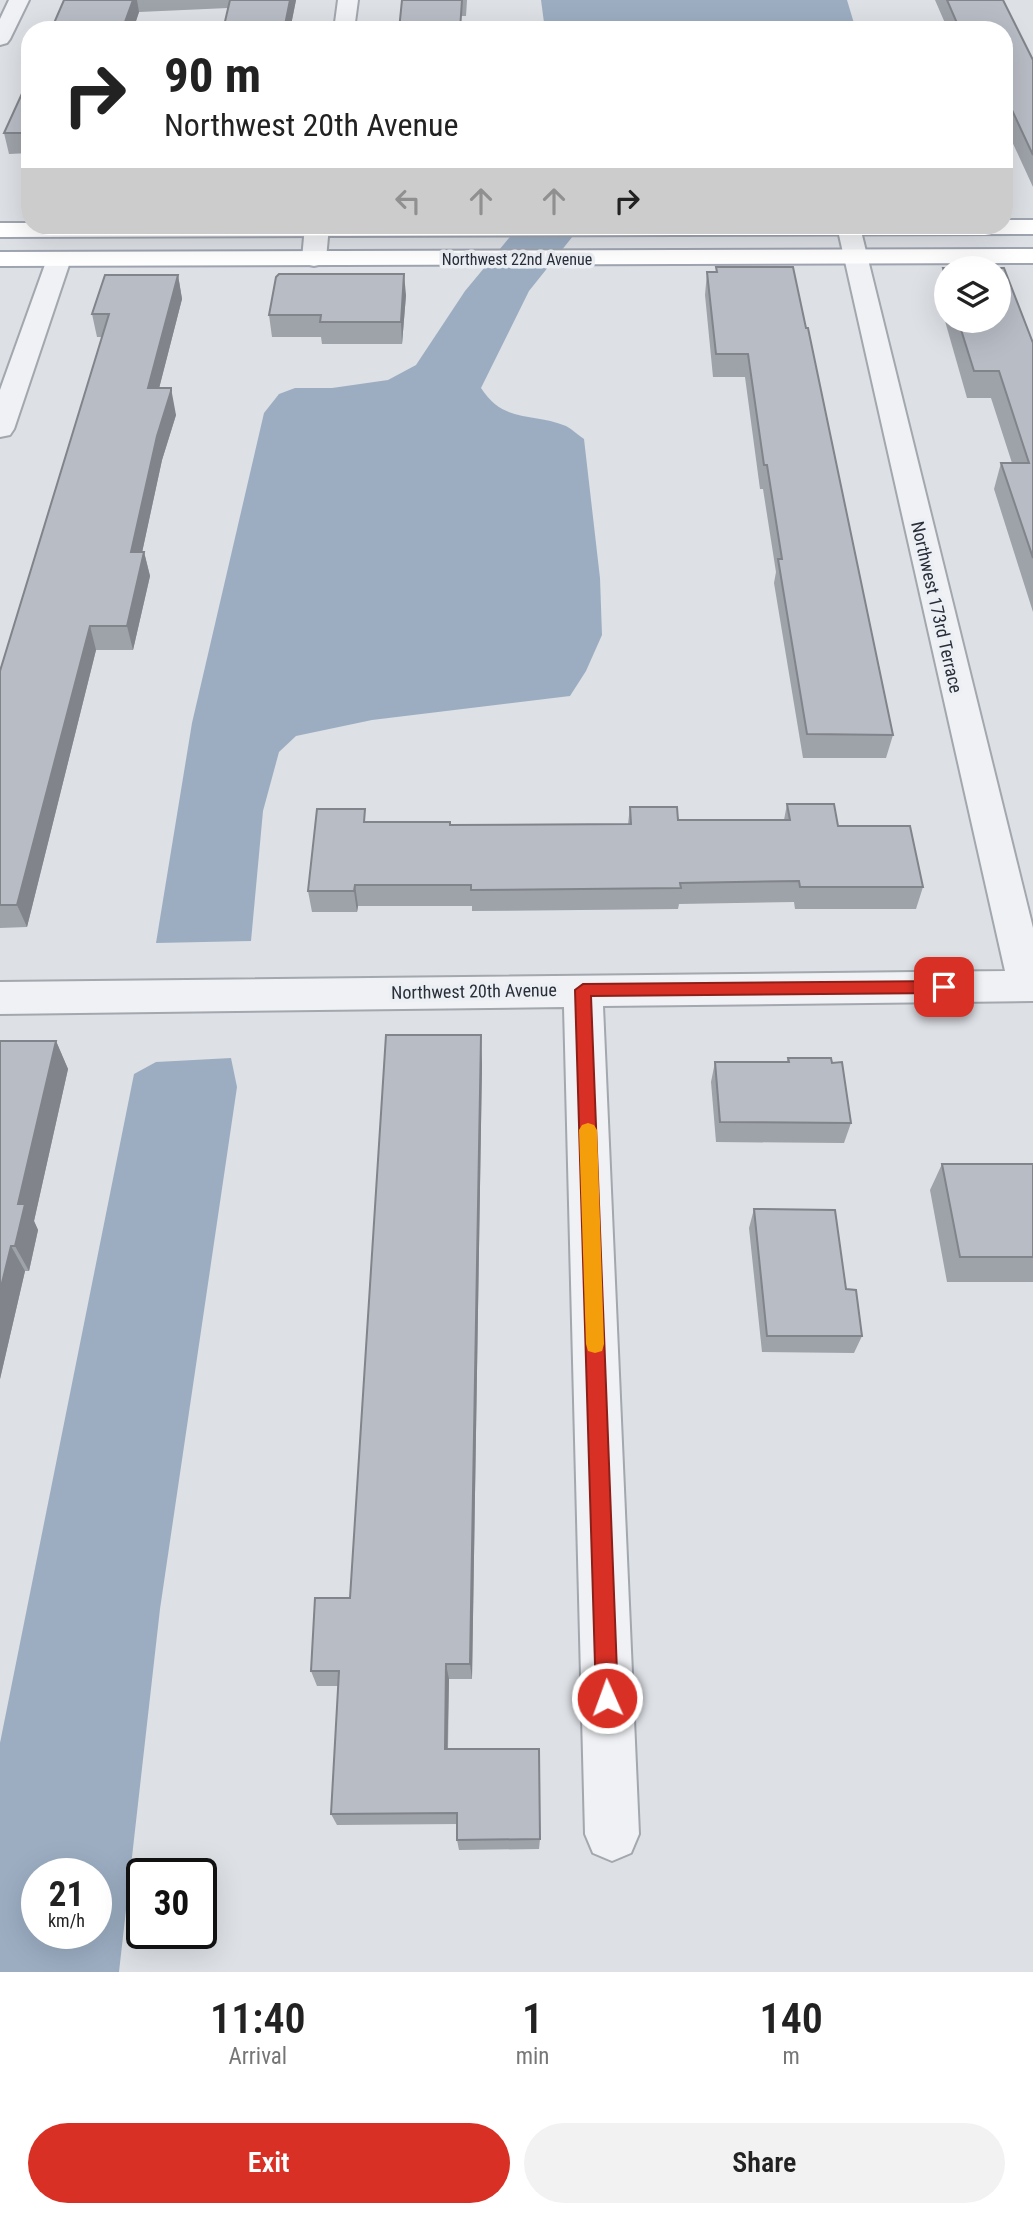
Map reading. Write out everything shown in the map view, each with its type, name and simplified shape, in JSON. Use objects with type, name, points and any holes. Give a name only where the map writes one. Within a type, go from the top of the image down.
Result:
[{"type":"main road","name":"Northwest 22nd Avenue","points":[[1013,227],[1033,227]]},
{"type":"main road","name":"Northwest 22nd Avenue","points":[[0,230],[21,230]]},
{"type":"main road","name":"Northwest 22nd Avenue","points":[[0,259],[1033,256]]},
{"type":"street","points":[[0,39],[19,0]]},
{"type":"street","points":[[345,21],[348,0]]},
{"type":"street","points":[[314,259],[316,235]]},
{"type":"street","name":"Northwest 173rd Terrace","points":[[849,235],[1030,986]]},
{"type":"street","points":[[0,429],[59,259]]},
{"type":"street","name":"Northwest 20th Avenue","points":[[0,998],[1030,986]]},
{"type":"street","points":[[583,990],[611,1834]]},
{"type":"water","points":[[541,0],[847,0],[853,21],[544,21]]},
{"type":"water","points":[[512,235],[574,235],[529,291],[481,388],[499,407],[509,412],[566,426],[584,439],[600,578],[602,635],[586,671],[570,696],[372,720],[296,736],[279,752],[263,811],[251,941],[156,943],[192,723],[264,413],[279,394],[295,388],[332,388],[388,380],[416,365],[465,291]]},
{"type":"water","points":[[231,1058],[237,1087],[160,1609],[132,1858],[126,1858],[126,1910],[119,1972],[0,1972],[0,1743],[134,1074],[156,1062]]},
{"type":"building","points":[[64,0],[133,0],[125,21],[55,21]]},
{"type":"building","points":[[230,0],[290,0],[286,21],[225,21]]},
{"type":"building","points":[[402,0],[462,0],[461,21],[400,21]]},
{"type":"building","points":[[947,0],[1003,0],[1033,60],[1033,155],[1013,112],[1013,21],[956,21]]},
{"type":"building","points":[[21,96],[21,133],[4,133]]},
{"type":"building","points":[[716,267],[793,267],[893,735],[807,734],[778,559],[782,559],[767,465],[764,465],[748,354],[716,354],[707,272],[717,272]]},
{"type":"building","points":[[279,274],[404,274],[401,322],[320,322],[321,315],[269,315],[276,277]]},
{"type":"building","points":[[105,275],[178,275],[148,388],[171,388],[171,391],[157,436],[131,552],[144,552],[127,626],[90,626],[17,905],[0,905],[0,671],[109,314],[92,314]]},
{"type":"building","points":[[1011,286],[1033,343],[1033,558],[1001,463],[1029,463],[999,371],[974,371],[962,333],[1011,333]]},
{"type":"building","points":[[787,804],[834,804],[838,826],[910,826],[923,887],[800,887],[799,881],[680,883],[681,888],[471,890],[471,885],[355,885],[354,891],[308,891],[317,809],[365,809],[364,822],[450,822],[450,825],[631,824],[630,807],[677,807],[678,820],[790,820]]},
{"type":"building","points":[[386,1035],[481,1035],[470,1664],[446,1664],[445,1749],[539,1749],[540,1839],[457,1840],[457,1813],[331,1814],[339,1671],[311,1671],[315,1598],[350,1598]]},
{"type":"building","points":[[0,1041],[56,1041],[18,1204],[25,1204],[0,1291]]},
{"type":"building","points":[[788,1058],[831,1058],[832,1063],[842,1062],[851,1123],[720,1122],[715,1062],[789,1062]]},
{"type":"building","points":[[942,1164],[1033,1164],[1033,1257],[960,1257]]},
{"type":"building","points":[[754,1209],[835,1210],[846,1289],[856,1290],[862,1336],[767,1336]]},
{"type":"slow traffic","points":[[588,1130],[595,1344]]},
{"type":"route","points":[[607,1698],[583,990],[944,987]]}]
